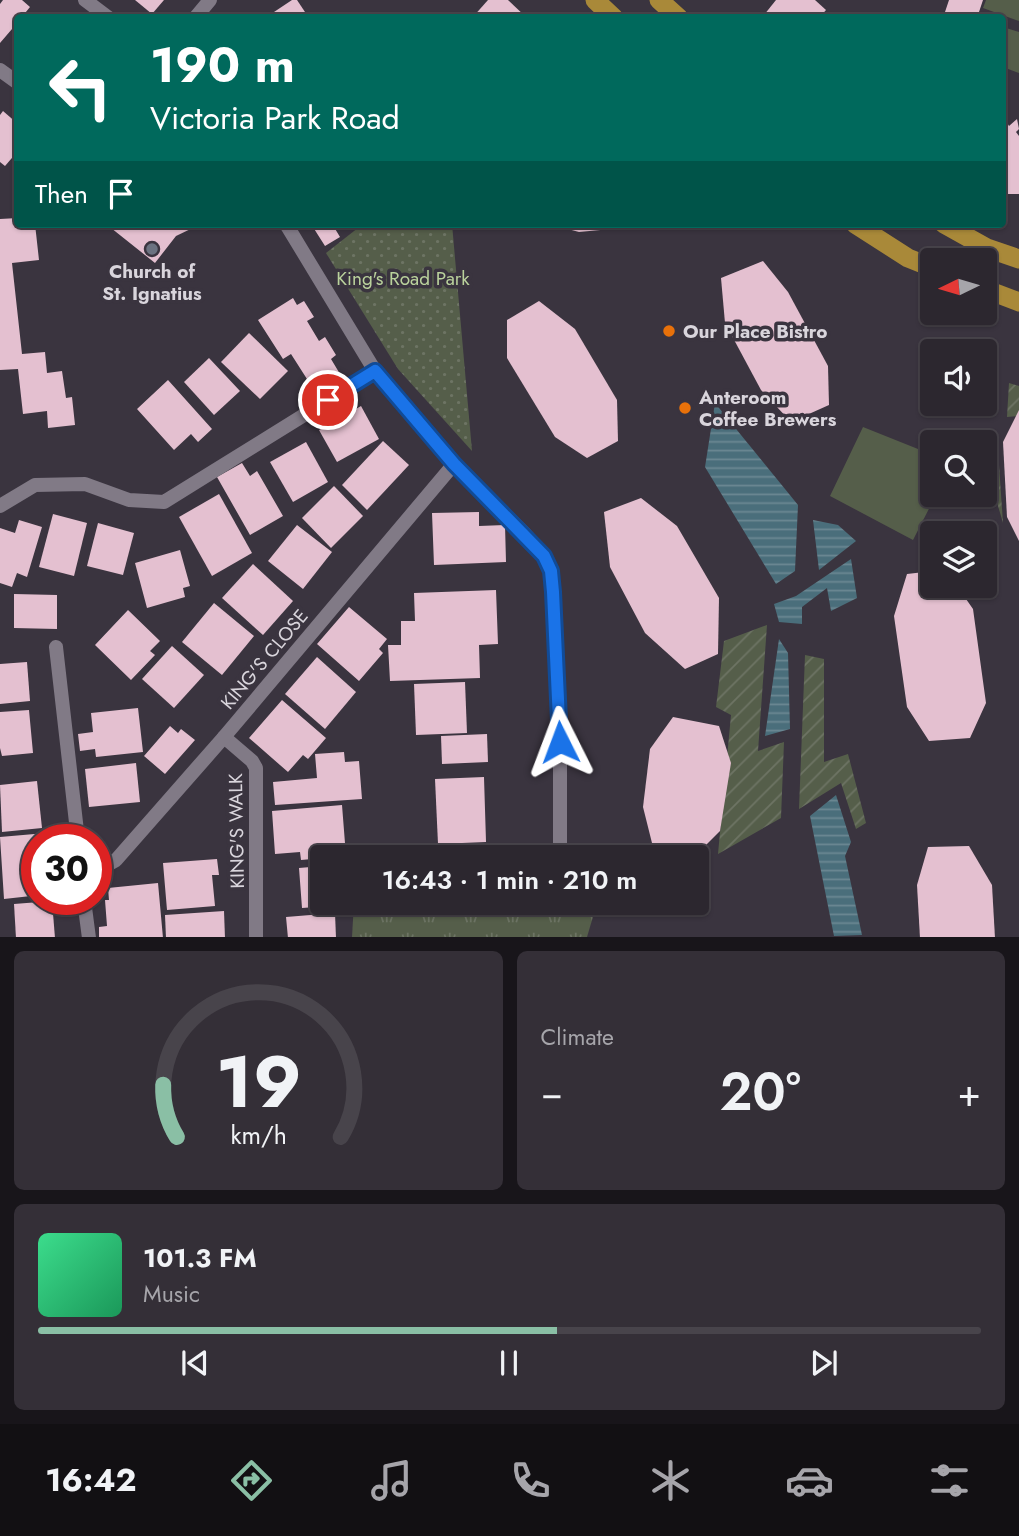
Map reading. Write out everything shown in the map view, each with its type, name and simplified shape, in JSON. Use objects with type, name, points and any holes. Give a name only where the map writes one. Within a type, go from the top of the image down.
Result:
[{"type":"highway","points":[[595,0],[610,14]]},
{"type":"highway","points":[[659,0],[675,14]]},
{"type":"highway","points":[[861,228],[920,263]]},
{"type":"highway","points":[[951,228],[987,248],[1019,259]]},
{"type":"highway","points":[[998,294],[1019,302]]},
{"type":"street","points":[[86,0],[104,14]]},
{"type":"street","points":[[198,14],[210,0]]},
{"type":"street","points":[[288,228],[375,371],[454,464],[525,534],[544,556],[551,571],[560,742],[560,845]]},
{"type":"street","points":[[0,506],[35,485],[85,484],[129,499],[164,502],[375,371]]},
{"type":"street","name":"KING'S CLOSE","points":[[112,862],[225,737],[454,464]]},
{"type":"street","points":[[56,647],[76,824]]},
{"type":"street","name":"KING'S WALK","points":[[225,737],[256,768],[256,937]]},
{"type":"street","points":[[86,915],[89,937]]},
{"type":"green space","points":[[986,0],[1019,0],[1019,21],[1006,14],[983,8]]},
{"type":"green space","points":[[1006,28],[1019,32],[1019,73],[1006,68]]},
{"type":"green space","name":"King's Road Park","points":[[358,228],[452,228],[472,451],[398,369],[326,253]]},
{"type":"green space","points":[[1009,383],[1019,386],[1019,416],[1007,417]]},
{"type":"green space","points":[[863,427],[920,450],[920,507],[930,507],[923,521],[920,521],[913,540],[830,496]]},
{"type":"green space","points":[[999,465],[1003,523],[997,502]]},
{"type":"green space","points":[[767,625],[758,751],[784,742],[781,818],[718,854],[731,715],[716,707],[724,641]]},
{"type":"green space","points":[[805,655],[824,659],[824,762],[848,754],[866,823],[856,829],[841,783],[799,809]]},
{"type":"green space","points":[[353,915],[593,915],[587,937],[352,937]]},
{"type":"water","points":[[715,403],[798,505],[795,571],[776,584],[705,467]]},
{"type":"water","points":[[813,520],[838,525],[856,541],[819,570]]},
{"type":"water","points":[[851,559],[857,598],[831,611],[827,588],[802,607],[802,624],[779,622],[774,604],[796,596]]},
{"type":"water","points":[[779,639],[788,653],[790,729],[765,736]]},
{"type":"water","points":[[836,795],[851,842],[845,856],[862,935],[834,936],[810,816]]},
{"type":"building","points":[[3,0],[22,0],[30,7],[24,14],[14,14],[14,27],[0,43],[0,4]]},
{"type":"building","points":[[135,0],[164,0],[152,14]]},
{"type":"building","points":[[292,0],[297,0],[306,14],[271,14]]},
{"type":"building","points":[[488,0],[508,0],[523,14],[476,14]]},
{"type":"building","points":[[776,0],[815,0],[826,10],[822,14],[765,14]]},
{"type":"building","points":[[949,0],[983,0],[978,14],[944,14]]},
{"type":"building","points":[[3,111],[14,121],[14,156],[5,166],[0,162],[0,115]]},
{"type":"building","points":[[1017,119],[1019,194],[1006,194],[1006,121],[1009,126]]},
{"type":"building","points":[[14,218],[14,228],[35,228],[39,260],[12,263],[22,354],[45,352],[47,373],[62,371],[66,398],[72,397],[75,425],[48,428],[47,411],[23,414],[18,369],[0,370],[0,219]]},
{"type":"building","name":"Church of St. Ignatius","points":[[111,228],[193,228],[176,236],[155,263]]},
{"type":"building","points":[[314,228],[335,228],[340,237],[325,246]]},
{"type":"building","points":[[564,228],[622,228],[579,232]]},
{"type":"building","points":[[763,261],[788,292],[828,366],[829,405],[791,422],[761,390],[725,323],[721,278]]},
{"type":"building","points":[[293,298],[297,305],[304,301],[314,317],[307,321],[319,341],[325,337],[336,355],[331,359],[340,374],[314,390],[291,354],[283,359],[258,320]]},
{"type":"building","points":[[539,301],[575,329],[617,400],[618,441],[587,458],[555,437],[507,358],[507,320]]},
{"type":"building","points":[[249,333],[288,371],[260,399],[221,362]]},
{"type":"building","points":[[209,358],[240,391],[214,415],[184,382]]},
{"type":"building","points":[[168,380],[212,429],[198,442],[191,434],[174,450],[137,409]]},
{"type":"building","points":[[361,406],[379,439],[337,462],[319,430]]},
{"type":"building","points":[[1019,410],[1019,541],[1007,517],[1003,442]]},
{"type":"building","points":[[383,441],[409,465],[367,510],[342,485]]},
{"type":"building","points":[[306,442],[328,482],[293,502],[270,462]]},
{"type":"building","points":[[242,463],[250,476],[257,471],[283,516],[250,535],[217,477]]},
{"type":"building","points":[[334,486],[363,516],[331,548],[302,518]]},
{"type":"building","points":[[219,494],[252,553],[212,576],[179,517]]},
{"type":"building","points":[[641,498],[677,526],[719,598],[718,654],[685,669],[645,633],[610,567],[604,512]]},
{"type":"building","points":[[479,512],[479,526],[505,525],[506,562],[434,565],[432,513]]},
{"type":"building","points":[[53,514],[87,523],[74,576],[39,567]]},
{"type":"building","points":[[19,520],[42,527],[27,577],[17,573],[12,587],[0,583],[0,528],[15,533]]},
{"type":"building","points":[[98,523],[134,533],[123,575],[87,566]]},
{"type":"building","points":[[297,525],[332,552],[303,589],[268,561]]},
{"type":"building","points":[[180,550],[190,586],[183,588],[185,597],[147,608],[135,563]]},
{"type":"building","points":[[253,564],[293,601],[263,635],[222,598]]},
{"type":"building","points":[[920,572],[920,598],[965,598],[973,609],[986,703],[970,738],[929,741],[907,707],[894,616],[907,574]]},
{"type":"building","points":[[496,590],[498,644],[479,645],[480,678],[390,681],[388,645],[401,645],[401,621],[415,621],[414,593]]},
{"type":"building","points":[[14,594],[57,595],[57,629],[14,628]]},
{"type":"building","points":[[214,603],[254,636],[222,675],[182,642]]},
{"type":"building","points":[[349,607],[387,639],[379,649],[383,653],[359,681],[317,644]]},
{"type":"building","points":[[128,610],[160,641],[150,651],[155,655],[131,680],[95,645]]},
{"type":"building","points":[[172,646],[204,675],[174,708],[142,679]]},
{"type":"building","points":[[317,657],[356,692],[325,729],[285,694]]},
{"type":"building","points":[[27,662],[30,701],[0,704],[0,664]]},
{"type":"building","points":[[465,682],[467,733],[416,735],[414,684]]},
{"type":"building","points":[[282,700],[326,738],[308,759],[303,755],[288,772],[249,738]]},
{"type":"building","points":[[138,708],[143,752],[96,757],[95,749],[80,751],[78,734],[93,732],[91,713]]},
{"type":"building","points":[[29,710],[33,753],[2,756],[0,712]]},
{"type":"building","points":[[673,717],[719,726],[731,763],[720,831],[706,845],[652,845],[643,807],[650,749]]},
{"type":"building","points":[[170,726],[178,733],[181,729],[195,740],[165,774],[144,756]]},
{"type":"building","points":[[487,734],[488,762],[442,764],[441,736]]},
{"type":"building","points":[[344,752],[345,762],[359,761],[362,799],[275,805],[273,782],[317,778],[315,754]]},
{"type":"building","points":[[136,763],[140,802],[89,807],[85,769]]},
{"type":"building","points":[[484,777],[486,842],[438,844],[435,779]]},
{"type":"building","points":[[37,781],[42,824],[21,824],[21,830],[2,832],[0,785]]},
{"type":"building","points":[[342,805],[345,845],[310,845],[310,859],[301,860],[300,852],[275,854],[272,811]]},
{"type":"building","points":[[21,835],[21,897],[4,899],[0,837]]},
{"type":"building","points":[[969,846],[992,885],[995,937],[920,937],[917,885],[928,847]]},
{"type":"building","points":[[217,859],[219,875],[212,875],[215,906],[167,910],[163,863]]},
{"type":"building","points":[[310,867],[310,907],[302,908],[299,868]]},
{"type":"building","points":[[158,883],[163,937],[99,937],[99,927],[107,926],[106,915],[112,915],[112,888]]},
{"type":"building","points":[[21,903],[21,915],[53,915],[55,937],[16,937],[14,904]]},
{"type":"building","points":[[224,911],[225,937],[166,937],[165,915]]},
{"type":"building","points":[[335,915],[336,937],[288,937],[286,917]]},
{"type":"place","name":"Church of St. Ignatius","points":[[152,249]]},
{"type":"place","name":"Our Place Bistro","points":[[669,331]]},
{"type":"place","name":"Anteroom Coffee Brewers","points":[[685,408]]},
{"type":"route","points":[[328,400],[375,371],[454,464],[544,556],[551,571],[553,592],[560,742]]}]
